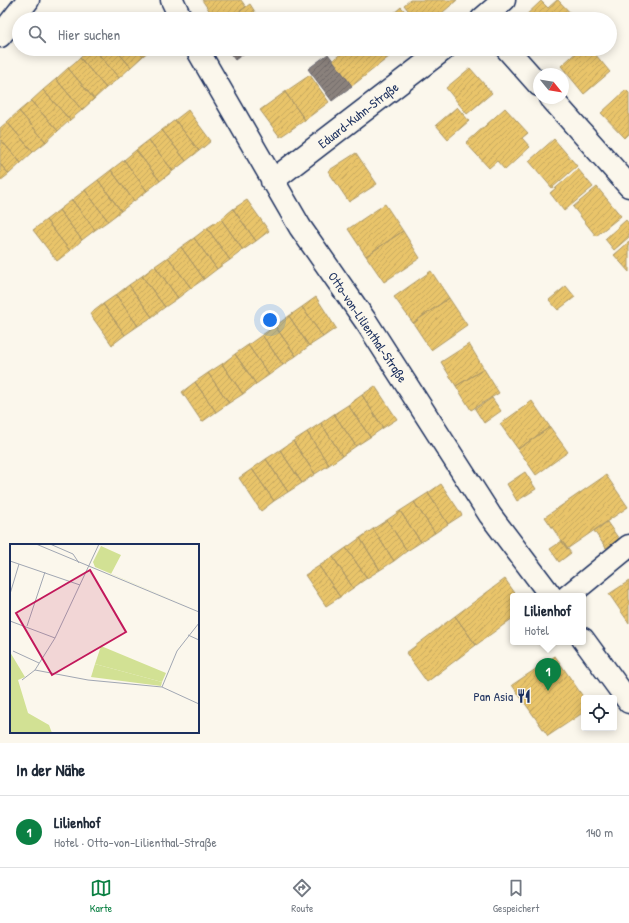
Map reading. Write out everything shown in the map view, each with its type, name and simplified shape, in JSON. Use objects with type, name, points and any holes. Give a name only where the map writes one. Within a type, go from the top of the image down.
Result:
[{"type":"street","points":[[19,12],[28,0]]},
{"type":"street","points":[[172,0],[178,12]]},
{"type":"street","points":[[490,12],[504,0]]},
{"type":"street","points":[[0,36],[12,21]]},
{"type":"street","name":"Otto-von-Lilienthal-Straße","points":[[201,56],[300,227],[367,323],[490,515],[549,593]]},
{"type":"street","name":"Eduard-Kuhn-Straße","points":[[272,181],[435,56]]},
{"type":"street","points":[[513,56],[533,78]]},
{"type":"street","points":[[556,104],[629,186]]},
{"type":"street","points":[[572,593],[629,546]]},
{"type":"street","points":[[586,643],[629,702]]},
{"type":"building: Wohnen","points":[[202,0],[241,0],[246,7],[238,12],[210,12]]},
{"type":"building: Wohnen","points":[[410,0],[457,0],[443,12],[410,12],[404,5]]},
{"type":"building: Wohnen","points":[[558,0],[569,12],[529,12],[541,1],[548,8]]},
{"type":"building: Wohnen","points":[[250,4],[255,12],[239,12]]},
{"type":"building: Wohnen","points":[[401,7],[406,12],[395,12]]},
{"type":"building: Wohnen","points":[[82,56],[100,56],[119,78],[106,88],[80,58]]},
{"type":"building: Wohnen","points":[[100,56],[121,56],[131,67],[119,78]]},
{"type":"building: Wohnen","points":[[121,56],[143,56],[131,67]]},
{"type":"building: Wohnen","points":[[338,56],[390,56],[352,86],[333,60]]},
{"type":"building: Wohnen","points":[[572,56],[597,56],[610,72],[584,94],[569,76],[569,68],[563,68],[561,66]]},
{"type":"building: Wohnen","points":[[80,58],[106,88],[94,99],[68,68]]},
{"type":"building: Wohnen","points":[[68,68],[94,99],[82,110],[56,79]]},
{"type":"building: Wohnen","points":[[470,68],[492,93],[467,114],[446,88]]},
{"type":"building: Wohnen","points":[[310,75],[329,102],[305,120],[285,92]]},
{"type":"building: Wohnen","points":[[56,79],[82,110],[70,120],[43,90]]},
{"type":"building: Wohnen","points":[[43,90],[70,120],[58,131],[31,101]]},
{"type":"building: Wohnen","points":[[626,90],[629,93],[629,134],[625,138],[601,113]]},
{"type":"building: Wohnen","points":[[285,92],[305,120],[280,137],[260,110]]},
{"type":"building: Wohnen","points":[[31,101],[58,131],[46,142],[19,111]]},
{"type":"building: Wohnen","points":[[457,107],[469,121],[448,139],[436,125]]},
{"type":"building: Wohnen","points":[[505,108],[528,133],[522,138],[530,147],[505,170],[497,161],[489,168],[466,143]]},
{"type":"building: Wohnen","points":[[188,110],[211,141],[199,151],[175,120]]},
{"type":"building: Wohnen","points":[[19,111],[46,142],[33,152],[7,122]]},
{"type":"building: Wohnen","points":[[175,120],[199,151],[186,161],[162,130]]},
{"type":"building: Wohnen","points":[[7,122],[33,152],[21,163],[0,139],[0,128]]},
{"type":"building: Wohnen","points":[[162,130],[186,161],[173,171],[149,140]]},
{"type":"building: Wohnen","points":[[0,139],[21,163],[9,174],[0,164]]},
{"type":"building: Wohnen","points":[[554,139],[577,166],[552,188],[529,161]]},
{"type":"building: Wohnen","points":[[149,140],[173,171],[160,181],[136,150]]},
{"type":"building: Wohnen","points":[[136,150],[160,181],[147,191],[124,160]]},
{"type":"building: Wohnen","points":[[356,153],[377,184],[349,202],[328,171]]},
{"type":"building: Wohnen","points":[[124,160],[147,191],[134,201],[111,170]]},
{"type":"building: Wohnen","points":[[0,164],[9,174],[0,181]]},
{"type":"building: Wohnen","points":[[578,169],[593,187],[564,211],[550,193]]},
{"type":"building: Wohnen","points":[[111,170],[134,201],[121,211],[98,180]]},
{"type":"building: Wohnen","points":[[98,180],[121,211],[108,221],[85,190]]},
{"type":"building: Wohnen","points":[[597,187],[621,216],[596,236],[573,207]]},
{"type":"building: Wohnen","points":[[85,190],[108,221],[95,230],[72,200]]},
{"type":"building: Wohnen","points":[[72,200],[95,230],[82,240],[59,210]]},
{"type":"building: Wohnen","points":[[247,200],[269,231],[256,241],[233,209]]},
{"type":"building: Wohnen","points":[[385,204],[403,231],[366,256],[348,229]]},
{"type":"building: Wohnen","points":[[233,209],[256,241],[243,250],[221,219]]},
{"type":"building: Wohnen","points":[[59,210],[82,240],[70,251],[46,220]]},
{"type":"building: Wohnen","points":[[221,219],[243,250],[230,260],[207,228]]},
{"type":"building: Wohnen","points":[[46,220],[70,251],[57,261],[33,230]]},
{"type":"building: Wohnen","points":[[626,220],[629,224],[629,237],[614,250],[605,239]]},
{"type":"building: Wohnen","points":[[207,228],[230,260],[217,269],[194,238]]},
{"type":"building: Wohnen","points":[[403,231],[420,258],[384,282],[366,256]]},
{"type":"building: Wohnen","points":[[194,238],[217,269],[204,279],[181,247]]},
{"type":"building: Wohnen","points":[[629,242],[629,272],[614,255]]},
{"type":"building: Wohnen","points":[[181,247],[204,279],[191,288],[168,257]]},
{"type":"building: Wohnen","points":[[168,257],[191,288],[178,298],[155,266]]},
{"type":"building: Wohnen","points":[[155,266],[178,298],[165,307],[142,276]]},
{"type":"building: Wohnen","points":[[431,271],[449,298],[413,323],[394,297]]},
{"type":"building: Wohnen","points":[[142,276],[165,307],[152,317],[129,285]]},
{"type":"building: Wohnen","points":[[129,285],[152,317],[138,326],[116,295]]},
{"type":"building: Wohnen","points":[[566,286],[575,297],[558,310],[549,300]]},
{"type":"building: Wohnen","points":[[116,295],[138,326],[125,335],[103,304]]},
{"type":"building: Wohnen","points":[[316,297],[336,328],[323,337],[302,307]]},
{"type":"building: Wohnen","points":[[449,298],[467,325],[431,350],[413,323]]},
{"type":"building: Wohnen","points":[[103,304],[125,335],[112,345],[90,314]]},
{"type":"building: Wohnen","points":[[302,307],[323,337],[309,346],[289,316]]},
{"type":"building: Wohnen","points":[[289,316],[309,346],[296,356],[275,326]]},
{"type":"building: Wohnen","points":[[275,326],[296,356],[283,365],[262,335]]},
{"type":"building: Wohnen","points":[[262,335],[283,365],[269,375],[248,345]]},
{"type":"building: Wohnen","points":[[469,344],[484,369],[456,386],[441,362]]},
{"type":"building: Wohnen","points":[[248,345],[269,375],[256,384],[235,354]]},
{"type":"building: Wohnen","points":[[235,354],[256,384],[243,394],[222,364]]},
{"type":"building: Wohnen","points":[[222,364],[243,394],[229,403],[208,373]]},
{"type":"building: Wohnen","points":[[484,369],[499,393],[471,410],[456,386]]},
{"type":"building: Wohnen","points":[[208,373],[229,403],[216,412],[195,382]]},
{"type":"building: Wohnen","points":[[195,382],[216,412],[202,422],[182,392]]},
{"type":"building: Wohnen","points":[[375,386],[397,419],[383,428],[362,395]]},
{"type":"building: Wohnen","points":[[362,395],[383,428],[370,437],[348,405]]},
{"type":"building: Wohnen","points":[[492,398],[501,411],[484,423],[475,409]]},
{"type":"building: Wohnen","points":[[532,401],[550,427],[518,449],[500,424]]},
{"type":"building: Wohnen","points":[[348,405],[370,437],[356,446],[334,414]]},
{"type":"building: Wohnen","points":[[334,414],[356,446],[342,456],[321,423]]},
{"type":"building: Wohnen","points":[[321,423],[342,456],[329,465],[307,432]]},
{"type":"building: Wohnen","points":[[550,427],[568,452],[536,475],[518,449]]},
{"type":"building: Wohnen","points":[[307,432],[329,465],[315,474],[293,441]]},
{"type":"building: Wohnen","points":[[293,441],[315,474],[302,483],[280,450]]},
{"type":"building: Wohnen","points":[[280,450],[302,483],[288,492],[266,459]]},
{"type":"building: Wohnen","points":[[266,459],[288,492],[274,501],[252,469]]},
{"type":"building: Wohnen","points":[[252,469],[274,501],[261,511],[239,478]]},
{"type":"building: Wohnen","points":[[525,472],[536,489],[517,501],[507,484]]},
{"type":"building: Wohnen","points":[[606,475],[628,507],[567,549],[545,517]]},
{"type":"building: Wohnen","points":[[441,484],[462,515],[448,524],[428,493]]},
{"type":"building: Wohnen","points":[[428,493],[448,524],[435,533],[414,502]]},
{"type":"building: Wohnen","points":[[414,502],[435,533],[421,542],[400,511]]},
{"type":"building: Wohnen","points":[[400,511],[421,542],[407,551],[387,520]]},
{"type":"building: Wohnen","points":[[387,520],[407,551],[394,561],[373,529]]},
{"type":"building: Wohnen","points":[[607,522],[619,539],[606,548],[594,531]]},
{"type":"building: Wohnen","points":[[373,529],[394,561],[380,570],[360,538]]},
{"type":"building: Wohnen","points":[[360,538],[380,570],[367,578],[346,548]]},
{"type":"building: Wohnen","points":[[562,541],[571,553],[559,562],[550,549]]},
{"type":"building: Wohnen","points":[[346,548],[367,578],[353,588],[333,557]]},
{"type":"building: Wohnen","points":[[333,557],[353,588],[340,597],[319,566]]},
{"type":"building: Wohnen","points":[[319,566],[340,597],[326,606],[305,575]]},
{"type":"building: Wohnen","points":[[505,579],[515,593],[510,593],[510,620],[476,645],[455,616]]},
{"type":"building: Wohnen","points":[[629,581],[629,623],[609,594]]},
{"type":"building: Wohnen","points":[[455,616],[476,645],[427,682],[406,653]]},
{"type":"building: Wohnen","points":[[555,656],[582,695],[581,714],[548,736],[512,685]]},
{"type":"building: Industrie","points":[[232,56],[240,56],[235,60]]},
{"type":"building: Industrie","points":[[325,56],[330,56],[352,86],[332,101],[308,69]]},
{"type":"place","name":"Lilienhof","points":[[548,691]]},
{"type":"place","name":"Pan Asia","points":[[524,696]]}]
